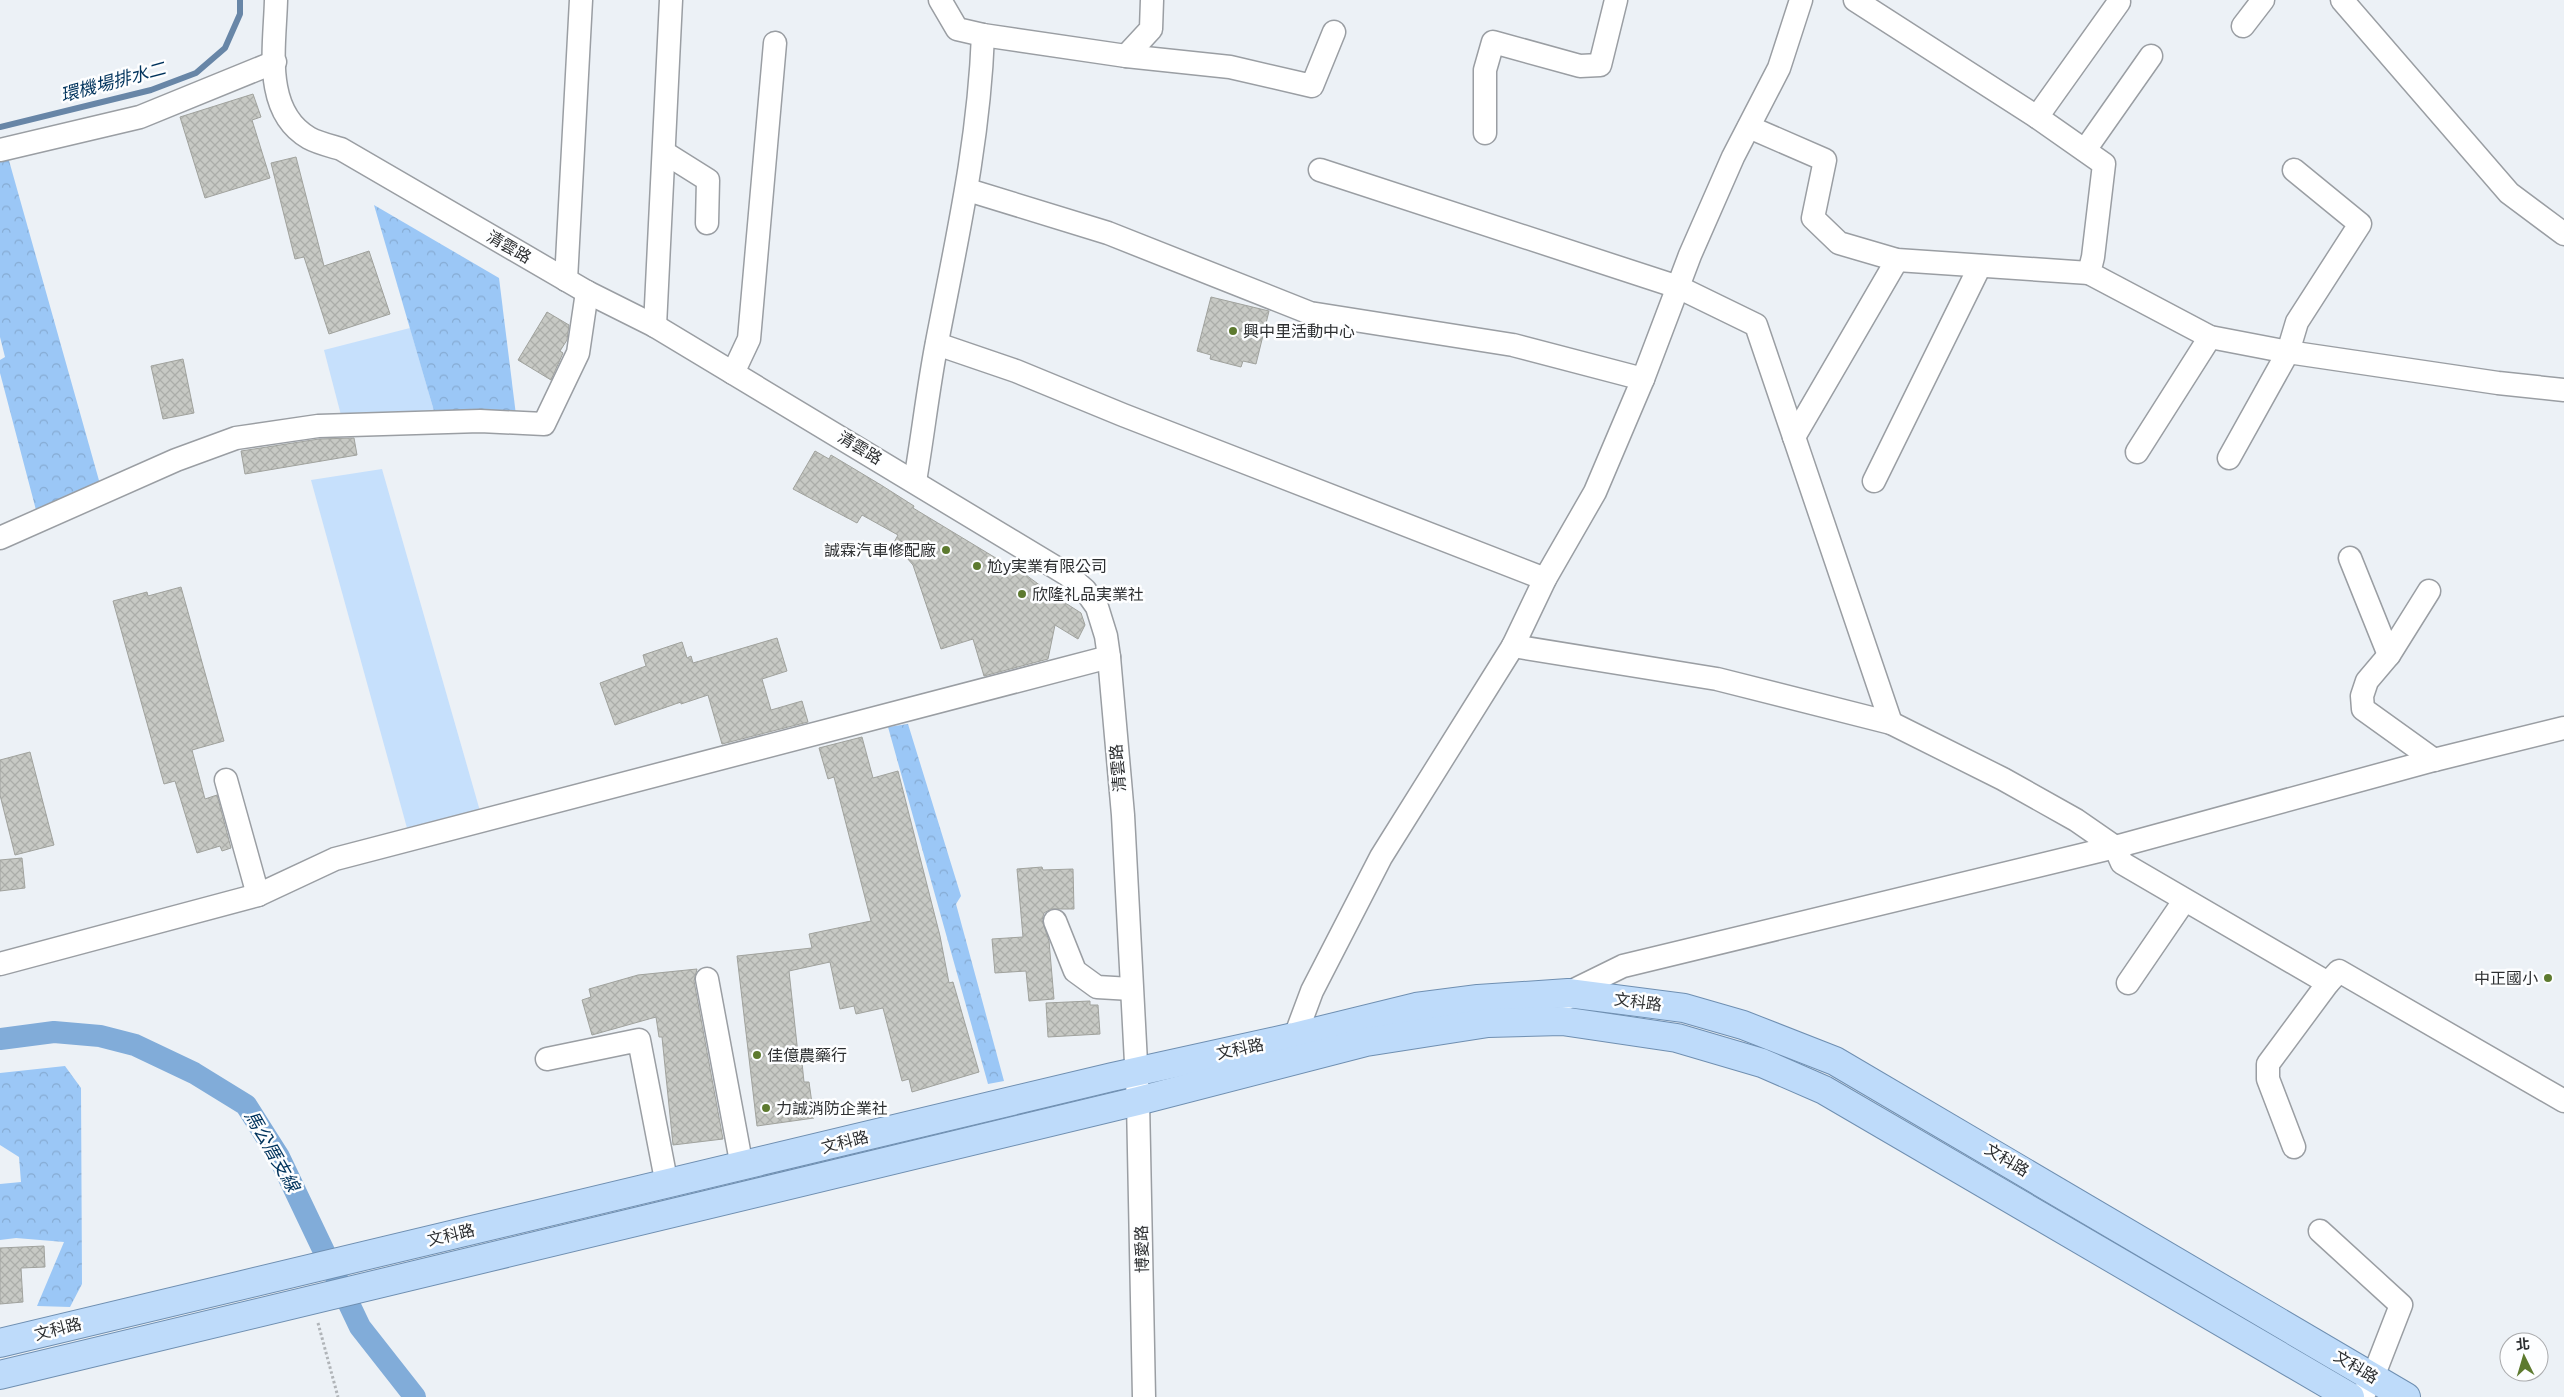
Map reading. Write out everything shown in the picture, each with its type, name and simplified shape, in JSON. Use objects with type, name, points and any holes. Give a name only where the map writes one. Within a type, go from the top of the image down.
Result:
[{"type":"main road","name":"文科路","points":[[0,1343],[370,1253],[667,1185],[1136,1072],[1294,1037],[1416,1007],[1478,999],[1568,993],[1684,1008],[1743,1025],[1835,1060],[2130,1233],[2367,1387],[2406,1397]]},
{"type":"main road","name":"文科路","points":[[0,1375],[1138,1102],[1366,1042],[1478,1025],[1562,1021],[1677,1038],[1735,1054],[1785,1072],[1824,1090],[2350,1397]]},
{"type":"main road","points":[[2112,1258],[2130,1233]]},
{"type":"street","name":"清雲路","points":[[276,0],[276,93],[288,122],[309,138],[341,149],[586,292],[656,326],[915,481],[1068,575],[1080,585],[1097,607],[1106,636],[1109,657],[1123,815],[1138,1102]]},
{"type":"street","points":[[566,280],[581,0]]},
{"type":"street","points":[[656,326],[672,0]]},
{"type":"street","points":[[940,0],[957,29],[983,35],[1126,56],[1230,67],[1312,86],[1334,32]]},
{"type":"street","points":[[1126,56],[1150,29],[1152,0]]},
{"type":"street","points":[[1485,132],[1485,70],[1494,42],[1580,66],[1600,65],[1616,0]]},
{"type":"street","points":[[1286,1063],[1312,991],[1381,858],[1513,646],[1546,580],[1595,492],[1643,379],[1706,220],[1748,127],[1779,68],[1801,0]]},
{"type":"street","points":[[1855,0],[2036,117],[2104,164],[2093,258],[2089,274]]},
{"type":"street","points":[[2243,26],[2263,0]]},
{"type":"street","points":[[2342,0],[2509,193],[2564,234]]},
{"type":"street","points":[[2036,117],[2118,2]]},
{"type":"street","points":[[915,481],[937,344],[968,190],[981,92],[983,35]]},
{"type":"street","points":[[733,373],[749,339],[775,43]]},
{"type":"street","points":[[2085,150],[2151,56]]},
{"type":"street","points":[[0,150],[140,117],[275,62]]},
{"type":"street","points":[[1748,127],[1825,160],[1813,218],[1839,243],[1897,260],[2089,274],[2210,337],[2288,352],[2498,383],[2564,390]]},
{"type":"street","points":[[665,153],[708,180],[707,223]]},
{"type":"street","points":[[1320,170],[1678,287],[1756,326],[1891,723]]},
{"type":"street","points":[[2229,458],[2288,352],[2297,322],[2360,224],[2294,170]]},
{"type":"street","points":[[968,190],[1108,233],[1310,313],[1513,345],[1643,379]]},
{"type":"street","points":[[1794,437],[1897,260]]},
{"type":"street","points":[[1874,480],[1980,266]]},
{"type":"street","points":[[0,538],[94,499],[176,460],[236,438],[328,426],[480,422],[544,424],[578,352],[586,292]]},
{"type":"street","points":[[2137,452],[2210,337]]},
{"type":"street","points":[[937,344],[1016,371],[1546,580]]},
{"type":"street","points":[[2350,558],[2389,655]]},
{"type":"street","points":[[2429,590],[2389,655],[2367,681],[2362,696],[2364,709],[2434,760]]},
{"type":"street","points":[[1513,646],[1717,679],[1891,723],[2011,784],[2076,820],[2115,847],[2122,863],[2184,901],[2328,983]]},
{"type":"street","points":[[0,964],[258,895],[335,859],[1109,657]]},
{"type":"street","points":[[1562,1021],[1568,993],[1623,966],[2115,847],[2434,760],[2564,728]]},
{"type":"street","points":[[226,780],[258,895]]},
{"type":"street","points":[[2128,983],[2184,901]]},
{"type":"street","points":[[1055,921],[1075,971],[1098,986],[1131,989]]},
{"type":"street","points":[[2294,1147],[2268,1079],[2268,1064],[2339,971],[2564,1101]]},
{"type":"street","points":[[707,979],[742,1167]]},
{"type":"street","points":[[548,1059],[639,1040],[667,1185]]},
{"type":"street","name":"博愛路","points":[[1138,1102],[1144,1397]]},
{"type":"street","points":[[2320,1231],[2401,1305],[2367,1387]]},
{"type":"street","points":[[298,1271],[309,1300]]},
{"type":"path","points":[[309,1300],[321,1329],[338,1397]]},
{"type":"shaded area","points":[[410,328],[434,411],[342,419],[324,350]]},
{"type":"shaded area","points":[[382,469],[480,811],[407,828],[311,480]]},
{"type":"green space","points":[[8,157],[100,484],[36,510],[0,373],[0,360],[5,357],[0,337],[0,159]]},
{"type":"green space","points":[[374,205],[499,278],[516,415],[434,411]]},
{"type":"green space","points":[[908,724],[961,896],[956,904],[1004,1081],[988,1084],[888,727]]},
{"type":"green space","points":[[65,1066],[81,1088],[82,1284],[70,1307],[37,1306],[64,1242],[16,1238],[0,1240],[0,1184],[21,1182],[19,1157],[0,1145],[0,1073]]},
{"type":"building","points":[[253,94],[261,117],[252,120],[270,178],[205,198],[180,117]]},
{"type":"building","points":[[296,157],[324,266],[369,251],[390,314],[329,334],[304,257],[295,259],[271,163]]},
{"type":"building","name":"興中里活動中心","points":[[1211,297],[1269,311],[1256,364],[1243,361],[1241,367],[1210,359],[1211,355],[1197,351]]},
{"type":"building","points":[[547,312],[569,325],[567,340],[560,351],[563,353],[551,380],[518,360]]},
{"type":"building","points":[[183,359],[194,413],[163,419],[151,366]]},
{"type":"building","points":[[354,438],[357,455],[245,474],[241,451],[319,439]]},
{"type":"building","points":[[815,451],[829,459],[831,455],[881,485],[914,506],[913,508],[1014,569],[1015,567],[1081,613],[1085,625],[1078,639],[1055,625],[1048,659],[984,676],[973,639],[941,649],[913,565],[907,558],[891,548],[898,535],[862,515],[857,523],[793,489]]},
{"type":"building","points":[[181,587],[224,741],[192,750],[205,799],[217,795],[231,848],[222,851],[220,846],[197,853],[175,781],[164,784],[113,601],[147,592],[148,596]]},
{"type":"building","points":[[777,638],[787,671],[762,679],[771,710],[802,701],[808,722],[722,744],[708,695],[681,704],[681,702],[615,725],[600,683],[646,666],[643,655],[682,642],[687,658],[691,656],[693,663]]},
{"type":"building","points":[[862,737],[873,778],[898,771],[940,936],[949,983],[953,982],[979,1072],[912,1092],[909,1079],[902,1081],[883,1008],[856,1014],[854,1006],[840,1009],[830,962],[789,971],[798,1054],[801,1053],[804,1082],[809,1082],[814,1118],[757,1126],[737,956],[812,948],[809,934],[871,921],[834,777],[828,779],[819,748]]},
{"type":"building","points":[[30,752],[54,845],[15,855],[0,795],[0,760]]},
{"type":"building","points":[[22,858],[25,888],[0,891],[0,860]]},
{"type":"building","points":[[1042,867],[1043,870],[1073,869],[1074,909],[1051,909],[1044,913],[1042,920],[1049,941],[1054,999],[1029,1001],[1026,971],[995,973],[992,939],[1023,937],[1017,869]]},
{"type":"building","points":[[697,969],[694,981],[723,1139],[673,1145],[662,1037],[659,1037],[656,1017],[592,1035],[582,1000],[591,997],[589,989],[638,975]]},
{"type":"building","points":[[1090,1001],[1090,1005],[1098,1005],[1100,1034],[1048,1037],[1046,1003]]},
{"type":"building","points":[[44,1246],[45,1267],[21,1268],[23,1302],[0,1304],[0,1248]]},
{"type":"waterway","name":"環機場排水二","points":[[0,127],[151,90],[196,73],[225,48],[240,14],[240,0]]},
{"type":"waterway","name":"馬公厝支線","points":[[0,1039],[54,1032],[100,1036],[135,1045],[194,1073],[246,1105],[279,1157],[360,1327],[415,1397]]},
{"type":"place","name":"興中里活動中心","points":[[1233,331]]},
{"type":"place","name":"誠霖汽車修配廠","points":[[946,550]]},
{"type":"place","name":"尬y実業有限公司","points":[[977,566]]},
{"type":"place","name":"欣隆礼品実業社","points":[[1022,594]]},
{"type":"place","name":"中正國小","points":[[2548,978]]},
{"type":"place","name":"佳億農藥行","points":[[757,1055]]},
{"type":"place","name":"力誠消防企業社","points":[[766,1108]]}]
